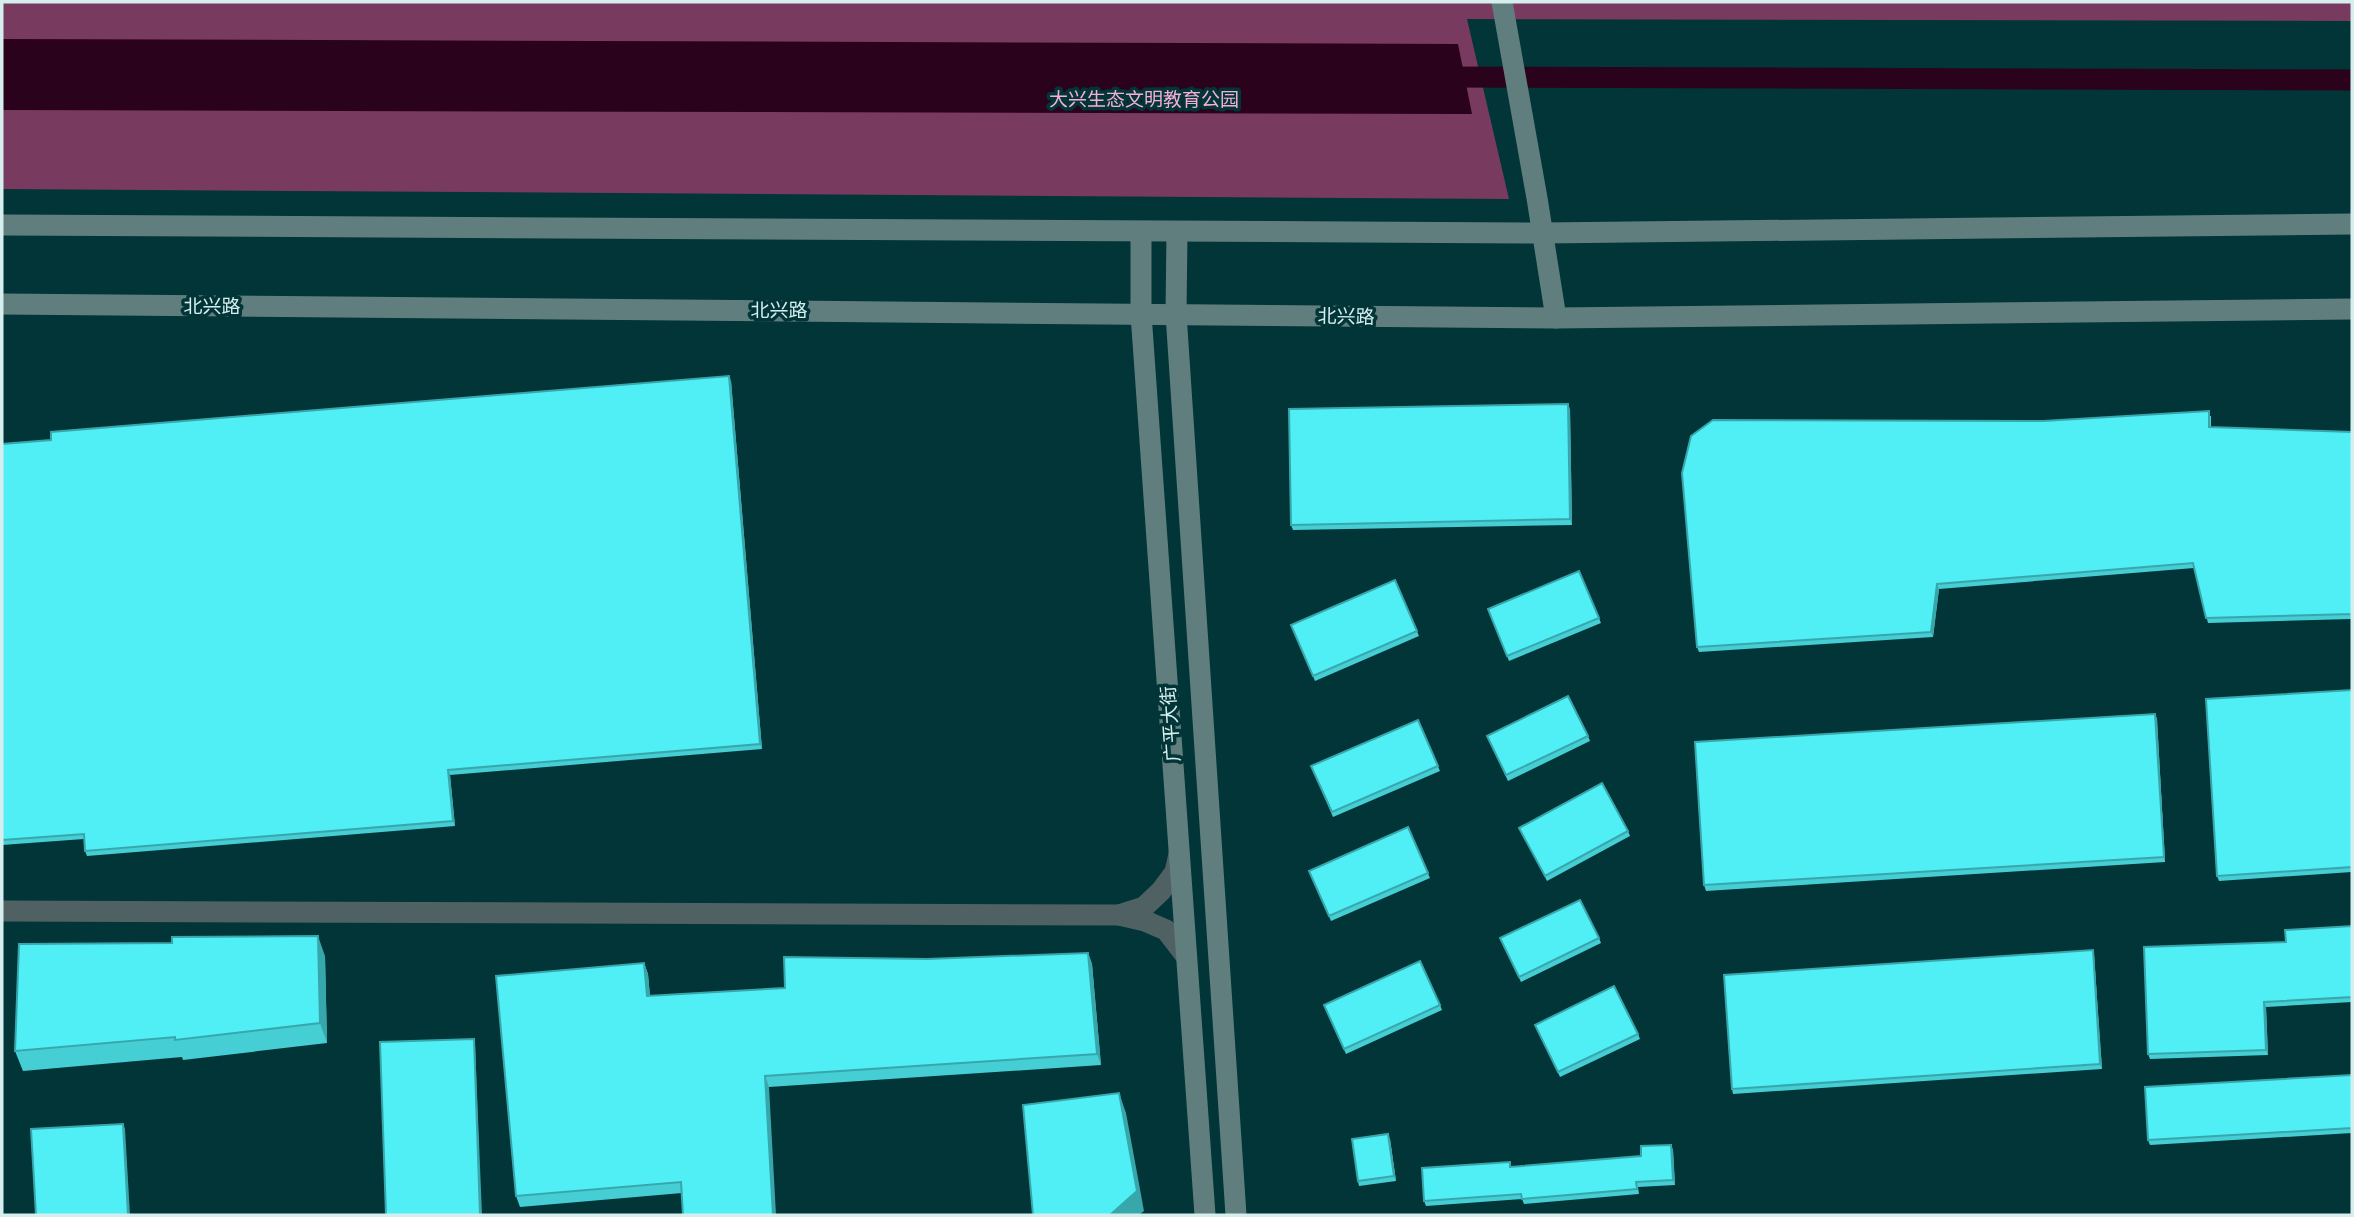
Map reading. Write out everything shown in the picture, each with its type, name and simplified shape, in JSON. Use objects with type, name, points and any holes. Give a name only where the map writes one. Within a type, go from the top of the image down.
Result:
[{"type":"main road","points":[[1502,2],[1556,318]]},
{"type":"main road","points":[[2,226],[1543,233],[2352,224]]},
{"type":"main road","name":"广平大街","points":[[1141,232],[1142,314],[1205,1215]]},
{"type":"main road","name":"广平大街","points":[[1177,232],[1176,314],[1236,1215]]},
{"type":"main road","name":"北兴路","points":[[2,304],[1556,318],[2352,309]]},
{"type":"street","points":[[1119,915],[1144,907],[1161,891],[1175,872],[1179,855]]},
{"type":"street","points":[[2,911],[1119,915],[1145,921],[1166,930],[1186,956]]},
{"type":"green space","name":"大兴生态文明教育公园","points":[[2,2],[2352,2],[2352,21],[1467,19],[1509,199],[2,189]]},
{"type":"shaded area","points":[[2,39],[1458,44],[1472,114],[2,110]]},
{"type":"building","points":[[729,376],[760,744],[448,770],[453,821],[85,851],[84,834],[2,840],[2,444],[51,440],[51,432]]},
{"type":"building","points":[[1568,404],[1570,519],[1291,525],[1289,409]]},
{"type":"building","points":[[2209,411],[2209,427],[2352,432],[2352,614],[2206,618],[2193,563],[1937,584],[1931,632],[1697,647],[1682,473],[1691,436],[1713,420],[2043,421]]},
{"type":"building","points":[[1579,571],[1599,618],[1507,656],[1488,609]]},
{"type":"building","points":[[1395,580],[1417,631],[1313,676],[1291,625]]},
{"type":"building","points":[[2352,690],[2352,867],[2217,876],[2206,699]]},
{"type":"building","points":[[1568,696],[1588,736],[1506,775],[1487,736]]},
{"type":"building","points":[[2155,714],[2164,857],[1704,885],[1695,742]]},
{"type":"building","points":[[1418,720],[1438,766],[1332,812],[1311,766]]},
{"type":"building","points":[[1602,783],[1628,831],[1545,876],[1519,828]]},
{"type":"building","points":[[1408,827],[1428,873],[1329,916],[1309,871]]},
{"type":"building","points":[[1580,900],[1599,938],[1519,977],[1500,938]]},
{"type":"building","points":[[2352,926],[2352,997],[2264,1002],[2266,1050],[2148,1054],[2144,947],[2286,942],[2285,930]]},
{"type":"building","points":[[318,936],[320,1023],[175,1040],[175,1037],[15,1051],[19,944],[172,943],[172,937]]},
{"type":"building","points":[[2093,950],[2100,1064],[1732,1089],[1724,975]]},
{"type":"building","points":[[1088,953],[1097,1054],[765,1076],[773,1215],[683,1215],[681,1182],[516,1196],[496,976],[644,963],[647,996],[785,988],[784,957],[927,959]]},
{"type":"building","points":[[1420,961],[1440,1005],[1344,1049],[1324,1005]]},
{"type":"building","points":[[1614,986],[1638,1034],[1558,1072],[1535,1025]]},
{"type":"building","points":[[474,1039],[480,1215],[386,1215],[380,1042]]},
{"type":"building","points":[[2352,1075],[2352,1128],[2148,1140],[2145,1087]]},
{"type":"building","points":[[1119,1093],[1137,1191],[1110,1215],[1033,1215],[1023,1105]]},
{"type":"building","points":[[123,1124],[128,1215],[36,1215],[31,1129]]},
{"type":"building","points":[[1388,1134],[1394,1176],[1358,1181],[1352,1139]]},
{"type":"building","points":[[1671,1145],[1673,1180],[1636,1182],[1637,1189],[1522,1199],[1521,1194],[1424,1201],[1422,1168],[1510,1162],[1510,1167],[1641,1156],[1641,1146]]},
{"type":"waterway","points":[[1439,77],[2352,80]]}]
